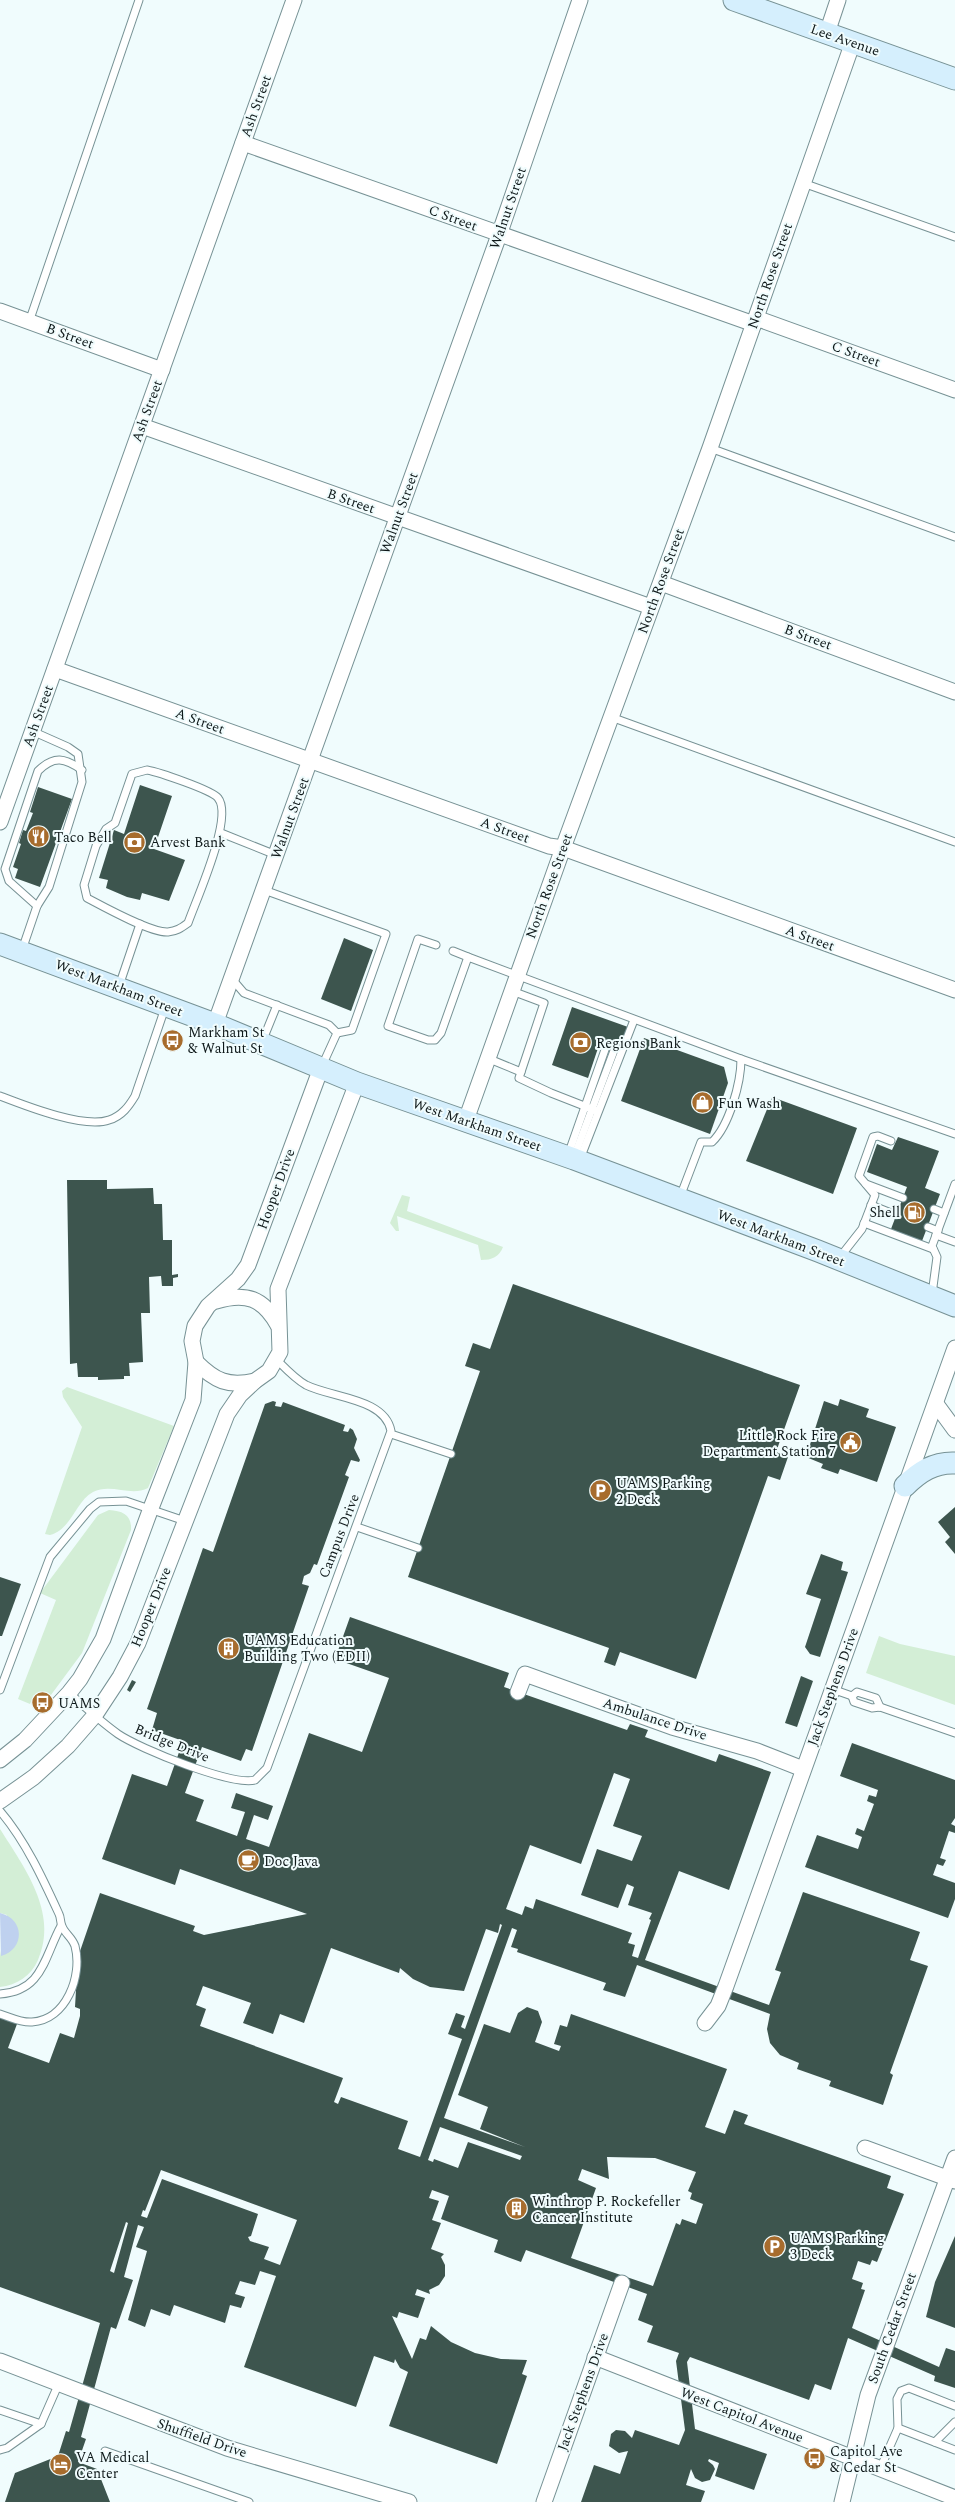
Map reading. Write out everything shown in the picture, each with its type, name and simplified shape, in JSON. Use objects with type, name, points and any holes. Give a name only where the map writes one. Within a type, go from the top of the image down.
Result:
[{"type":"main road","name":"Lee Avenue","points":[[734,0],[955,79]]},
{"type":"main road","name":"West Markham Street","points":[[0,944],[215,1024],[357,1083],[466,1120],[573,1159],[838,1259],[955,1306]]},
{"type":"main road","points":[[905,1486],[924,1469],[936,1465],[955,1463]]},
{"type":"street","name":"Ash Street","points":[[0,822],[294,0]]},
{"type":"street","name":"Walnut Street","points":[[215,1024],[499,235],[580,0]]},
{"type":"street","points":[[827,33],[838,0]]},
{"type":"street","name":"North Rose Street","points":[[466,1120],[517,974],[710,448],[853,42]]},
{"type":"street","name":"C Street","points":[[243,143],[499,235],[955,390]]},
{"type":"street","name":"B Street","points":[[0,311],[162,370]]},
{"type":"street","name":"B Street","points":[[142,426],[651,607]]},
{"type":"street","name":"B Street","points":[[660,583],[955,692]]},
{"type":"street","name":"A Street","points":[[55,669],[549,846],[563,848],[955,990]]},
{"type":"street","name":"Hooper Drive","points":[[0,1760],[25,1740],[69,1693],[80,1679],[103,1639],[150,1508],[193,1400],[196,1362],[192,1341],[195,1326],[208,1306],[216,1301],[248,1265],[321,1068]]},
{"type":"street","name":"Hooper Drive","points":[[0,1801],[34,1777],[68,1746],[95,1715],[132,1655],[227,1414],[240,1395],[255,1381],[269,1372],[280,1352],[281,1336],[279,1325],[278,1290],[357,1083]]},
{"type":"street","points":[[216,1301],[231,1296],[248,1297],[262,1304],[271,1312],[279,1325]]},
{"type":"street","name":"Jack Stephens Drive","points":[[705,2023],[718,2006],[723,1993],[955,1348]]},
{"type":"street","points":[[196,1362],[208,1374],[222,1382],[240,1384],[255,1381]]},
{"type":"street","points":[[936,1404],[955,1430]]},
{"type":"street","name":"Ambulance Drive","points":[[518,1692],[525,1674],[672,1727],[757,1751],[803,1769]]},
{"type":"street","points":[[864,2148],[951,2180]]},
{"type":"street","name":"South Cedar Street","points":[[842,2502],[851,2458],[868,2395],[951,2180],[955,2158]]},
{"type":"street","name":"Jack Stephens Drive","points":[[544,2502],[622,2283]]},
{"type":"street","name":"West Capitol Avenue","points":[[595,2357],[955,2498]]},
{"type":"street","name":"Shuffield Drive","points":[[0,2361],[227,2448],[409,2502]]},
{"type":"lane","points":[[29,322],[139,0]]},
{"type":"lane","points":[[803,183],[955,237]]},
{"type":"lane","points":[[710,448],[955,537]]},
{"type":"lane","points":[[611,717],[955,842]]},
{"type":"lane","points":[[22,952],[37,906],[49,887],[82,782],[82,770],[78,754],[68,747],[32,731]]},
{"type":"lane","points":[[37,906],[9,881],[5,869],[38,771],[50,760],[60,760],[82,770]]},
{"type":"lane","points":[[147,770],[214,794],[222,804],[221,833],[188,923],[179,930],[166,932],[140,924],[87,898],[84,885],[96,846],[106,829],[115,823],[132,774],[147,770]]},
{"type":"lane","points":[[221,833],[276,854]]},
{"type":"lane","points":[[264,890],[386,934],[352,1030],[337,1033]]},
{"type":"lane","points":[[118,988],[140,924]]},
{"type":"lane","points":[[436,945],[418,939],[388,1026],[428,1040],[435,1040],[441,1033],[468,957]]},
{"type":"lane","points":[[453,951],[517,974],[634,1020],[955,1134]]},
{"type":"lane","points":[[232,979],[244,993],[329,1025],[337,1033]]},
{"type":"lane","points":[[512,991],[544,1003],[519,1078],[591,1108]]},
{"type":"lane","points":[[261,1044],[277,1005]]},
{"type":"lane","points":[[0,1096],[33,1108],[88,1123],[110,1120],[128,1108],[135,1096],[166,1006]]},
{"type":"lane","points":[[615,1022],[618,1014]]},
{"type":"lane","points":[[623,1026],[626,1017]]},
{"type":"lane","points":[[591,1108],[634,1020]]},
{"type":"lane","points":[[321,1068],[337,1033]]},
{"type":"lane","points":[[573,1159],[591,1108],[607,1044]]},
{"type":"lane","points":[[573,1159],[591,1108],[615,1048]]},
{"type":"lane","points":[[487,1058],[521,1072]]},
{"type":"lane","points":[[680,1199],[700,1142],[712,1142],[720,1135],[737,1087],[741,1059]]},
{"type":"lane","points":[[838,1259],[864,1223],[874,1195],[859,1176],[873,1137],[878,1136],[892,1141]]},
{"type":"lane","points":[[866,1184],[903,1198]]},
{"type":"lane","points":[[932,1297],[937,1257],[932,1246],[955,1184]]},
{"type":"lane","points":[[871,1205],[896,1215]]},
{"type":"lane","points":[[934,1209],[944,1213]]},
{"type":"lane","points":[[864,1223],[934,1249]]},
{"type":"lane","points":[[928,1227],[955,1242]]},
{"type":"lane","points":[[276,1359],[306,1384],[380,1410],[390,1424],[391,1434],[451,1454]]},
{"type":"lane","name":"Campus Drive","points":[[255,1780],[267,1768],[273,1755],[391,1434]]},
{"type":"lane","points":[[0,1690],[50,1557],[90,1509],[99,1502],[126,1501],[185,1521]]},
{"type":"lane","points":[[357,1527],[418,1548]]},
{"type":"lane","points":[[832,1689],[852,1696]]},
{"type":"lane","points":[[852,1696],[857,1692],[876,1698],[880,1707]]},
{"type":"lane","name":"Bridge Drive","points":[[69,1693],[117,1734],[138,1745],[228,1778],[239,1781],[255,1780]]},
{"type":"lane","points":[[852,1696],[854,1702],[872,1708],[880,1707],[955,1733]]},
{"type":"lane","points":[[0,1811],[38,1869],[60,1916],[62,1926],[71,1936],[76,1961],[70,1993],[62,2007],[53,2016],[34,2022],[25,2022],[0,2014]]},
{"type":"lane","points":[[0,1994],[15,1993],[30,1984],[44,1963],[62,1926]]},
{"type":"lane","points":[[0,2450],[7,2448],[41,2424],[59,2383]]},
{"type":"lane","points":[[880,2469],[898,2428],[897,2399],[900,2391],[909,2388],[955,2406]]},
{"type":"lane","points":[[0,2410],[41,2424]]},
{"type":"lane","points":[[935,2442],[955,2422]]},
{"type":"lane","points":[[898,2428],[955,2450]]},
{"type":"lane","points":[[105,2451],[249,2502]]},
{"type":"green space","points":[[402,1195],[410,1197],[407,1211],[503,1247],[495,1257],[481,1260],[478,1245],[397,1216],[399,1231],[396,1231],[390,1223]]},
{"type":"green space","points":[[67,1387],[174,1426],[148,1488],[135,1491],[107,1489],[93,1492],[87,1496],[63,1527],[50,1535],[45,1534],[82,1427],[63,1397],[62,1391]]},
{"type":"green space","points":[[109,1510],[118,1511],[126,1515],[130,1521],[131,1530],[82,1653],[45,1703],[34,1695],[30,1704],[18,1699],[56,1600],[40,1593],[98,1515]]},
{"type":"green space","points":[[879,1636],[900,1644],[955,1656],[955,1705],[866,1673]]},
{"type":"green space","points":[[0,1829],[19,1859],[36,1891],[42,1908],[44,1925],[43,1942],[38,1960],[32,1971],[18,1982],[0,1987],[0,1956],[7,1915],[0,1913]]},
{"type":"water","points":[[0,1913],[8,1916],[14,1921],[18,1927],[19,1934],[18,1941],[14,1947],[9,1952],[1,1956]]},
{"type":"building","name":"Arvest Bank","points":[[140,785],[172,796],[154,849],[185,860],[169,901],[142,893],[140,900],[127,897],[106,888],[108,880],[99,878],[114,830],[124,834]]},
{"type":"building","name":"Taco Bell","points":[[38,787],[72,799],[40,887],[15,878],[18,869],[13,867],[21,844],[19,843],[23,830],[26,831],[33,813],[30,812]]},
{"type":"building","points":[[344,938],[373,950],[351,1011],[321,999]]},
{"type":"building","name":"Regions Bank","points":[[572,1007],[628,1027],[621,1050],[600,1042],[588,1078],[552,1065]]},
{"type":"building","points":[[644,1038],[724,1067],[728,1083],[710,1134],[621,1101]]},
{"type":"building","points":[[772,1097],[857,1128],[833,1194],[746,1161]]},
{"type":"building","points":[[898,1137],[939,1151],[925,1188],[940,1194],[922,1241],[891,1229],[907,1187],[867,1172],[877,1144],[892,1150]]},
{"type":"building","points":[[67,1180],[107,1180],[107,1189],[153,1188],[154,1204],[162,1204],[163,1240],[172,1240],[172,1275],[178,1274],[178,1277],[173,1278],[173,1286],[162,1286],[161,1276],[149,1277],[150,1313],[141,1313],[143,1362],[129,1363],[130,1376],[124,1376],[124,1379],[98,1380],[98,1377],[78,1377],[77,1363],[70,1364]]},
{"type":"building","name":"UAMS Parking 2 Deck","points":[[513,1284],[800,1385],[776,1452],[788,1457],[780,1480],[768,1476],[696,1679],[620,1652],[615,1666],[604,1662],[609,1648],[408,1577],[480,1371],[465,1366],[473,1343],[490,1349]]},
{"type":"building","name":"Little Rock Fire Department Station 7","points":[[840,1399],[869,1409],[866,1417],[896,1427],[877,1482],[840,1469],[838,1474],[821,1468],[823,1464],[806,1457],[824,1401],[838,1406]]},
{"type":"building","points":[[273,1401],[276,1402],[275,1406],[281,1407],[283,1402],[345,1425],[343,1431],[348,1432],[350,1428],[353,1430],[357,1439],[354,1448],[360,1460],[359,1462],[351,1460],[345,1475],[349,1477],[317,1565],[314,1564],[310,1573],[304,1576],[302,1584],[309,1586],[252,1751],[246,1749],[241,1761],[202,1747],[185,1793],[204,1800],[196,1821],[237,1836],[245,1812],[231,1808],[236,1793],[273,1806],[268,1820],[254,1815],[246,1839],[269,1847],[309,1733],[362,1752],[389,1678],[335,1659],[350,1617],[509,1673],[504,1687],[627,1730],[630,1724],[648,1730],[645,1737],[716,1762],[719,1754],[771,1772],[729,1890],[679,1871],[645,1960],[769,2005],[781,1972],[775,1970],[803,1892],[920,1932],[910,1960],[928,1966],[890,2073],[893,2075],[883,2105],[829,2086],[831,2081],[797,2069],[799,2063],[780,2055],[770,2043],[767,2029],[770,2014],[637,1965],[625,1997],[603,1990],[606,1983],[517,1952],[518,1949],[511,1947],[517,1930],[512,1928],[444,2118],[525,2147],[480,2129],[488,2107],[458,2095],[484,2024],[510,2033],[518,2013],[527,2007],[538,2011],[542,2022],[535,2042],[559,2051],[561,2046],[554,2044],[560,2025],[567,2027],[571,2014],[727,2069],[705,2127],[725,2134],[734,2110],[748,2115],[744,2124],[891,2176],[887,2188],[904,2194],[877,2262],[872,2260],[870,2265],[858,2261],[852,2279],[863,2283],[861,2289],[865,2290],[852,2328],[939,2367],[946,2348],[955,2351],[955,2388],[934,2381],[935,2376],[848,2338],[831,2390],[815,2384],[809,2400],[690,2357],[687,2362],[695,2429],[767,2454],[754,2490],[715,2476],[719,2463],[709,2459],[708,2461],[715,2469],[710,2480],[702,2482],[695,2478],[691,2469],[686,2485],[705,2491],[701,2502],[581,2502],[594,2465],[620,2474],[628,2451],[619,2453],[609,2446],[611,2434],[616,2430],[625,2431],[632,2438],[635,2430],[679,2445],[685,2430],[676,2361],[679,2353],[647,2342],[653,2326],[638,2320],[647,2294],[526,2250],[521,2262],[494,2252],[498,2240],[441,2219],[449,2196],[432,2190],[429,2198],[439,2201],[432,2220],[441,2223],[431,2249],[444,2254],[441,2257],[445,2265],[445,2276],[439,2285],[429,2290],[430,2294],[417,2289],[415,2295],[425,2298],[418,2318],[399,2312],[397,2318],[392,2316],[412,2359],[420,2338],[426,2340],[431,2326],[451,2342],[475,2353],[501,2359],[527,2360],[522,2374],[527,2376],[497,2464],[389,2426],[408,2372],[400,2368],[395,2359],[394,2363],[374,2356],[356,2407],[244,2367],[276,2276],[260,2271],[255,2285],[240,2281],[235,2294],[245,2297],[241,2308],[230,2305],[225,2323],[174,2305],[170,2316],[151,2309],[145,2327],[128,2320],[147,2251],[136,2247],[144,2227],[138,2225],[124,2277],[133,2280],[116,2329],[111,2327],[81,2437],[86,2439],[78,2462],[97,2469],[110,2502],[5,2502],[15,2473],[58,2456],[66,2431],[69,2432],[100,2323],[0,2287],[0,2017],[17,2024],[8,2048],[49,2063],[60,2033],[74,2038],[80,2016],[80,2009],[75,2007],[78,1957],[100,1893],[195,1926],[193,1931],[204,1935],[307,1914],[180,1869],[175,1885],[102,1859],[132,1774],[167,1786],[183,1741],[152,1730],[157,1713],[147,1709],[203,1548],[213,1552],[265,1404]],"holes":[[[614,1773],[630,1779],[613,1826],[642,1836],[632,1861],[597,1849],[581,1895],[618,1908],[627,1884],[634,1887],[628,1905],[652,1913],[638,1958],[632,1956],[635,1945],[628,1943],[632,1933],[536,1899],[533,1909],[525,1906],[522,1915],[506,1909],[530,1845],[581,1864]],[[500,1924],[502,1925],[465,2029],[461,2027],[465,2016],[456,2013],[448,2034],[462,2039],[420,2157],[398,2149],[408,2121],[341,2097],[338,2104],[334,2102],[343,2078],[200,2026],[206,2009],[196,2005],[203,1986],[251,2003],[243,2023],[273,2034],[280,2014],[304,2023],[331,1948],[399,1973],[400,1968],[413,1979],[430,1987],[464,1991],[486,1929],[498,1933]],[[440,2127],[522,2156],[520,2160],[468,2142],[458,2168],[434,2159],[433,2162],[428,2160]],[[607,2157],[655,2158],[696,2172],[688,2191],[692,2193],[690,2199],[703,2204],[696,2224],[682,2219],[680,2225],[676,2223],[653,2286],[571,2258],[596,2188],[578,2180],[582,2169],[609,2179]],[[161,2170],[297,2220],[280,2265],[264,2259],[269,2247],[250,2241],[248,2237],[251,2236],[258,2214],[162,2179],[147,2218],[141,2216],[143,2210],[145,2211]],[[126,2222],[128,2223],[114,2273],[110,2271]]]},
{"type":"building","points":[[955,1507],[955,1554],[945,1542],[950,1537],[938,1522]]},
{"type":"building","points":[[821,1554],[843,1562],[841,1570],[848,1572],[820,1657],[810,1654],[805,1647],[821,1599],[806,1594]]},
{"type":"building","points":[[0,1577],[21,1584],[2,1636],[0,1636]]},
{"type":"building","points":[[801,1676],[813,1681],[797,1727],[785,1723]]},
{"type":"building","points":[[132,1680],[136,1682],[130,1692],[127,1690]]},
{"type":"building","points":[[852,1743],[955,1780],[955,1818],[951,1824],[955,1826],[955,1833],[949,1831],[940,1858],[946,1860],[943,1866],[937,1864],[933,1875],[955,1883],[955,1899],[948,1918],[805,1867],[817,1835],[858,1849],[862,1837],[855,1834],[857,1828],[864,1831],[874,1804],[867,1801],[869,1795],[876,1797],[878,1790],[840,1776]]},
{"type":"building","points":[[955,2236],[955,2328],[926,2317],[935,2282]]},
{"type":"place","name":"Taco Bell","points":[[39,837]]},
{"type":"place","name":"Arvest Bank","points":[[134,842]]},
{"type":"place","name":"Markham St & Walnut St","points":[[173,1040]]},
{"type":"place","name":"Regions Bank","points":[[580,1043]]},
{"type":"place","name":"Fun Wash","points":[[703,1103]]},
{"type":"place","name":"Shell","points":[[915,1212]]},
{"type":"place","name":"Little Rock Fire Department Station 7","points":[[851,1443]]},
{"type":"place","name":"UAMS Parking 2 Deck","points":[[600,1491]]},
{"type":"place","name":"UAMS Education Building Two (EDII)","points":[[228,1648]]},
{"type":"place","name":"UAMS","points":[[43,1703]]},
{"type":"place","name":"Doc Java","points":[[249,1861]]},
{"type":"place","name":"Winthrop P. Rockefeller Cancer Institute","points":[[517,2209]]},
{"type":"place","name":"UAMS Parking 3 Deck","points":[[775,2246]]},
{"type":"place","name":"Capitol Ave & Cedar St","points":[[814,2459]]},
{"type":"place","name":"VA Medical Center","points":[[61,2465]]}]
